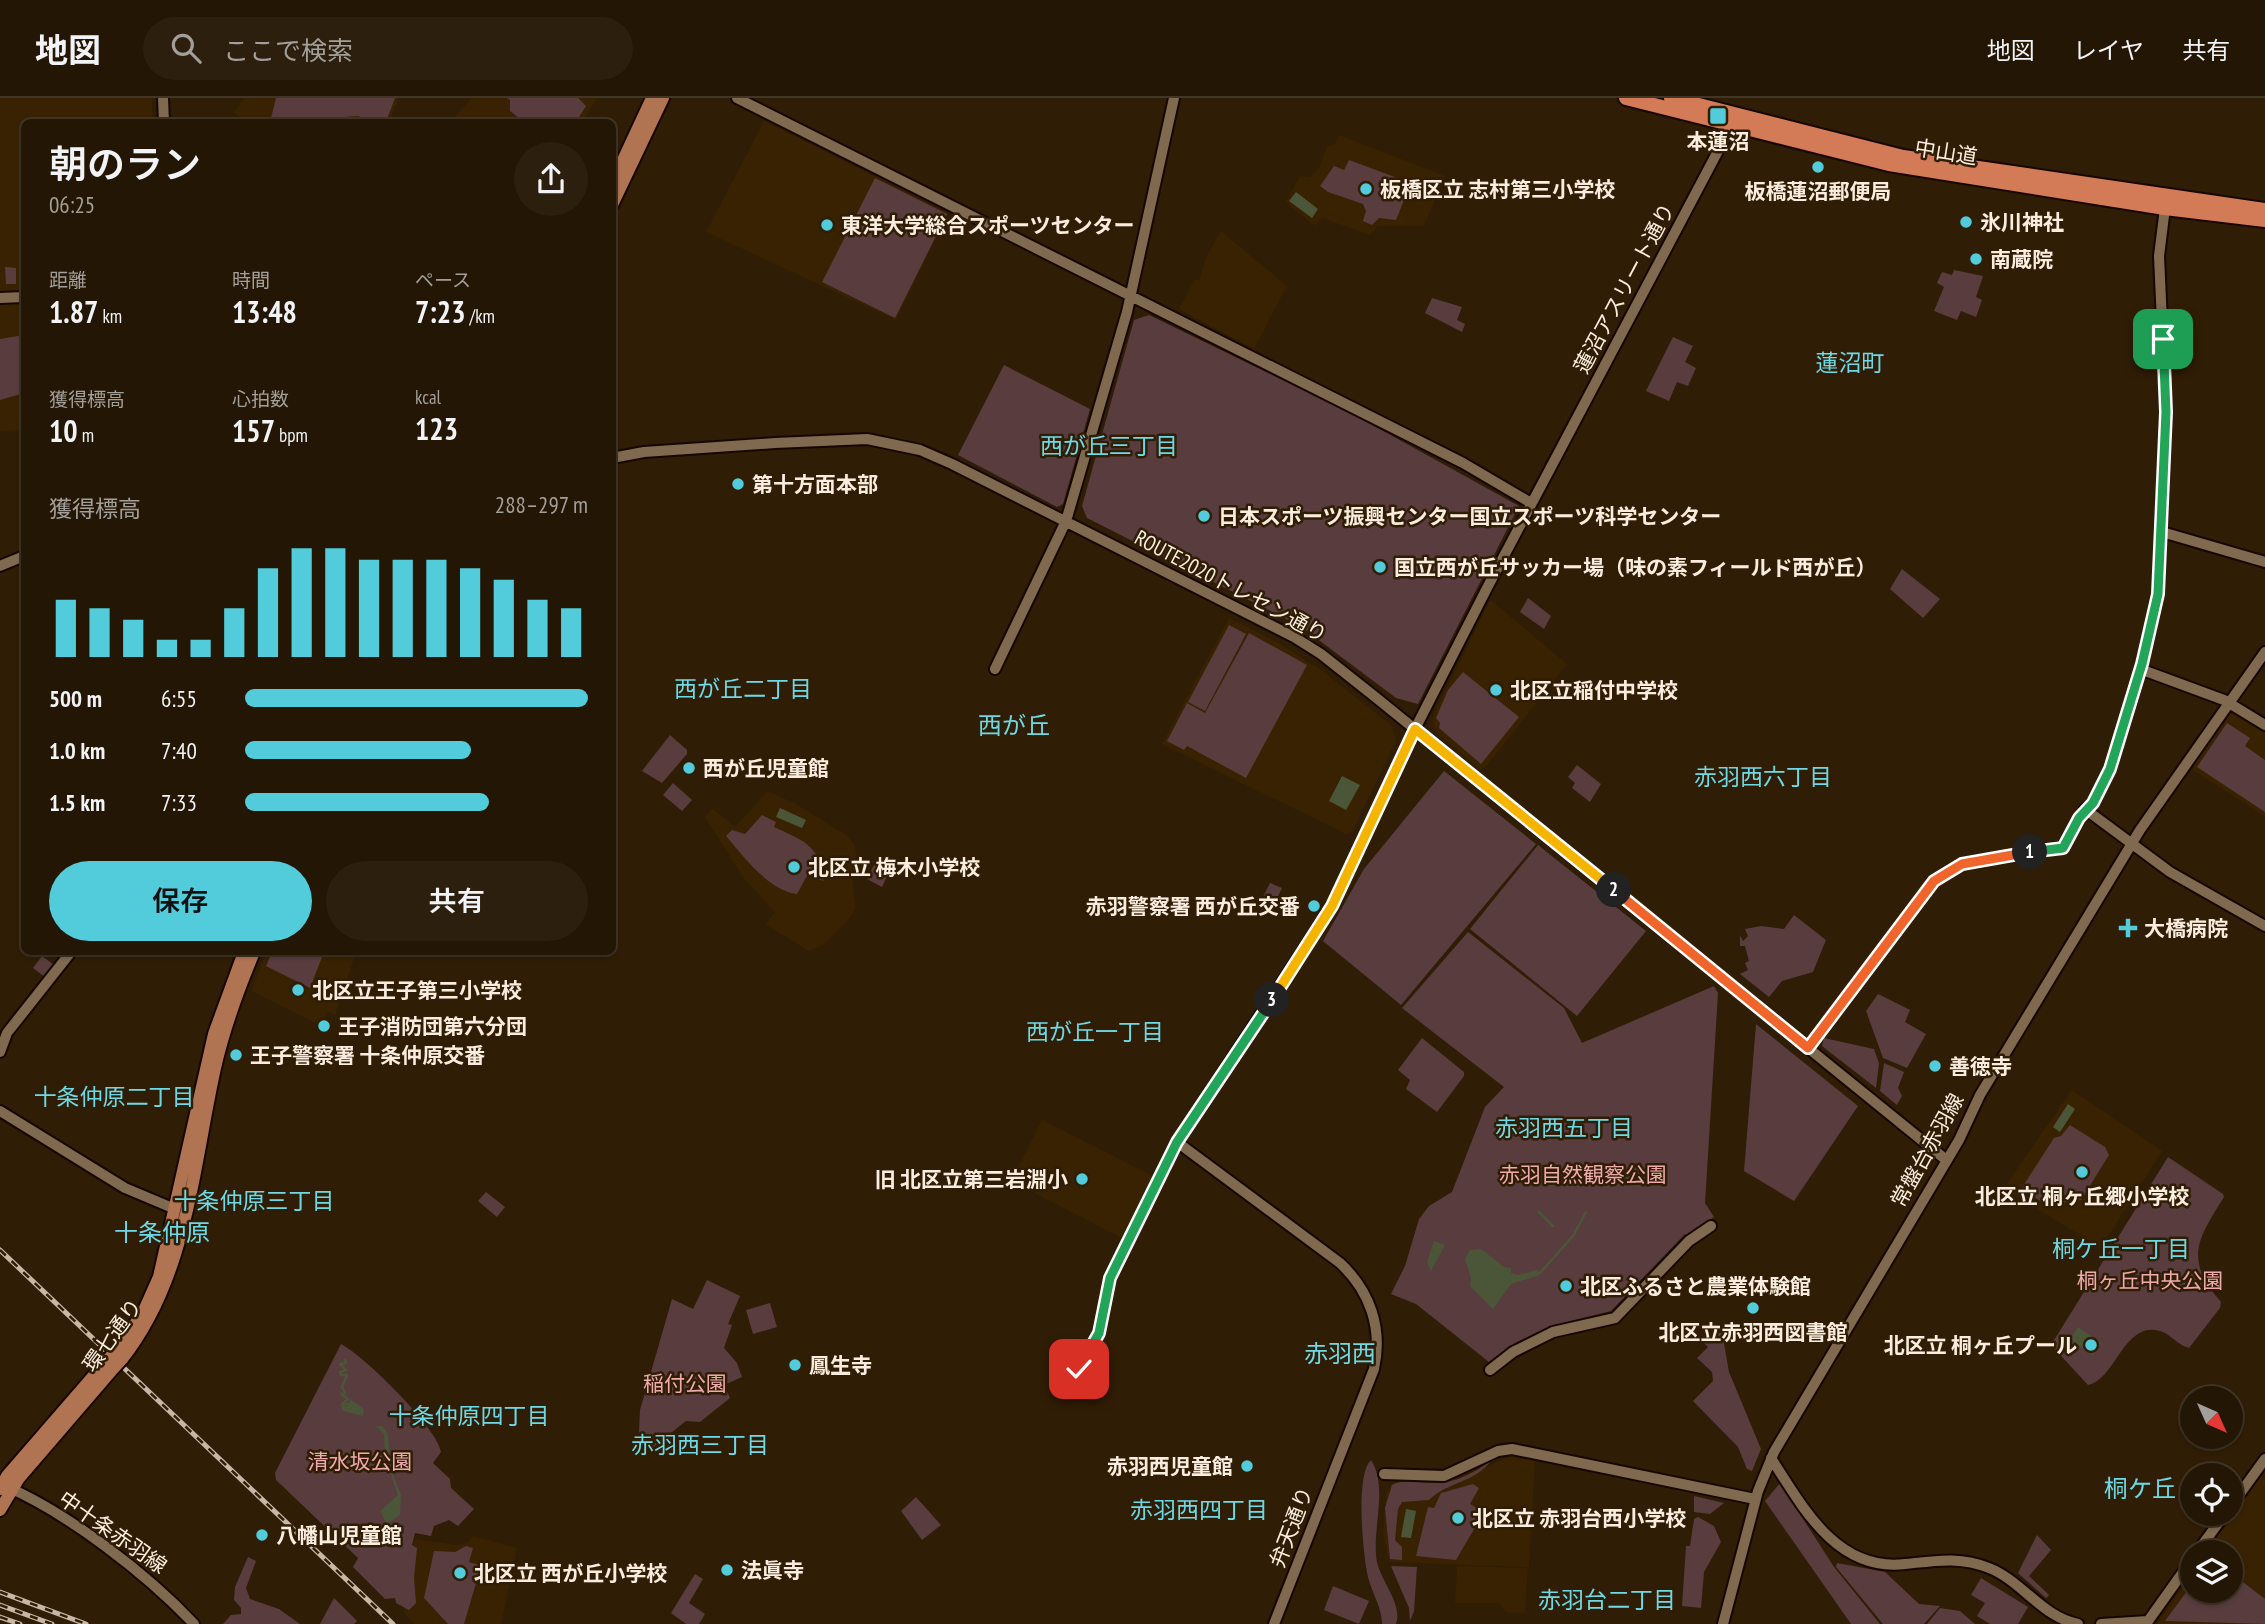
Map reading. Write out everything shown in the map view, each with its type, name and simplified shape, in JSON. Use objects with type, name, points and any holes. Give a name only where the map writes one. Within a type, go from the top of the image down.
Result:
[{"type":"highway","name":"中山道","points":[[1626,98],[1903,157],[2265,210]]},
{"type":"highway","name":"中山道","points":[[1671,98],[1731,119],[1889,164],[2165,208],[2265,220]]},
{"type":"main road","points":[[616,175],[652,98]]},
{"type":"main road","points":[[616,197],[663,98]]},
{"type":"main road","name":"環七通り","points":[[118,1356],[152,1296],[166,1253],[214,1034],[243,955]]},
{"type":"main road","name":"環七通り","points":[[0,1510],[3,1486],[150,1320],[170,1275],[223,1035],[253,955]]},
{"type":"street","points":[[163,98],[164,119]]},
{"type":"street","points":[[737,98],[1463,463],[1531,503]]},
{"type":"street","points":[[995,669],[1066,521],[1130,296],[1174,98]]},
{"type":"street","name":"蓮沼アスリート通り","points":[[1079,1369],[1099,1333],[1110,1278],[1177,1142],[1311,942],[1346,877],[1415,729],[1731,119]]},
{"type":"street","points":[[1808,1048],[1934,881],[1962,864],[2063,848],[2085,809],[2093,803],[2110,769],[2140,669],[2158,594],[2166,412],[2159,256],[2165,208]]},
{"type":"street","points":[[0,298],[21,298]]},
{"type":"street","name":"ROUTE2020トレセン通り","points":[[616,451],[640,453],[814,440],[885,441],[935,456],[1308,645],[1945,1159]]},
{"type":"street","name":"ROUTE2020トレセン通り","points":[[616,458],[640,453]]},
{"type":"street","points":[[2162,532],[2265,562]]},
{"type":"street","points":[[0,566],[21,557]]},
{"type":"street","name":"常盤台赤羽線","points":[[1723,1624],[1755,1499],[1771,1458],[1945,1159],[1959,1140],[1980,1095],[2133,843],[2183,766],[2265,652]]},
{"type":"street","points":[[2140,669],[2230,703],[2265,725]]},
{"type":"street","points":[[2085,809],[2170,872],[2265,926]]},
{"type":"street","points":[[0,1052],[7,1033],[69,955]]},
{"type":"street","points":[[0,1111],[125,1188],[175,1209]]},
{"type":"street","name":"弁天通り","points":[[1177,1142],[1340,1263],[1366,1296],[1376,1328],[1376,1360],[1275,1624]]},
{"type":"street","points":[[1490,1370],[1513,1352],[1553,1332],[1615,1318],[1689,1241],[1711,1226]]},
{"type":"street","points":[[1384,1474],[1444,1476],[1498,1451],[1512,1450],[1755,1499]]},
{"type":"street","points":[[1771,1458],[1816,1526],[1848,1551],[1881,1565],[1951,1559],[1987,1567],[2010,1577],[2058,1617],[2078,1624]]},
{"type":"street","points":[[2243,1490],[2264,1462]]},
{"type":"street","name":"中十条赤羽線","points":[[3,1486],[143,1574],[194,1624]]},
{"type":"street","points":[[2101,1624],[2147,1622],[2180,1576]]},
{"type":"shaded area","points":[[0,98],[152,98],[153,119],[21,119],[21,294],[0,294]]},
{"type":"shaded area","points":[[244,98],[399,98],[390,119],[244,119],[233,113]]},
{"type":"shaded area","points":[[472,98],[597,98],[584,119],[453,119]]},
{"type":"shaded area","name":"東洋大学総合スポーツセンター","points":[[764,121],[948,213],[896,320],[706,232]]},
{"type":"shaded area","name":"板橋区立 志村第三小学校","points":[[1339,135],[1445,176],[1424,226],[1378,226],[1370,235],[1322,218],[1315,226],[1289,205],[1286,201],[1300,176],[1309,177],[1318,170],[1327,146],[1334,145]]},
{"type":"shaded area","points":[[1296,192],[1318,209],[1312,218],[1289,201]]},
{"type":"shaded area","points":[[1221,231],[1287,286],[1254,349],[1179,309],[1194,280],[1199,280],[1207,255]]},
{"type":"shaded area","points":[[0,304],[21,304],[21,430],[0,431]]},
{"type":"shaded area","name":"北区立稲付中学校","points":[[1492,601],[1567,664],[1485,768],[1479,769],[1435,732],[1432,718],[1489,602]]},
{"type":"shaded area","points":[[1229,618],[1277,642],[1321,670],[1392,726],[1396,741],[1352,832],[1346,834],[1162,744]]},
{"type":"shaded area","points":[[2234,713],[2265,732],[2265,816],[2194,771],[2193,764],[2230,714]]},
{"type":"shaded area","points":[[1342,776],[1360,785],[1346,810],[1329,801]]},
{"type":"shaded area","name":"北区立 梅木小学校","points":[[768,791],[796,804],[848,836],[857,856],[851,872],[856,908],[823,945],[809,951],[765,924],[775,912],[745,880],[705,817],[712,808],[735,827]]},
{"type":"shaded area","points":[[780,808],[806,820],[802,828],[776,817]]},
{"type":"shaded area","name":"北区立王子第三小学校","points":[[266,955],[355,955],[335,1015],[328,1012],[321,1026],[251,991]]},
{"type":"shaded area","name":"北区立 桐ヶ丘郷小学校","points":[[2072,1090],[2162,1151],[2103,1245],[2098,1246],[2008,1191],[2005,1186]]},
{"type":"shaded area","points":[[2068,1104],[2075,1109],[2060,1132],[2053,1127]]},
{"type":"shaded area","name":"旧 北区立第三岩淵小","points":[[1042,1120],[1153,1176],[1124,1239],[1011,1181]]},
{"type":"shaded area","points":[[1434,1241],[1445,1245],[1431,1271],[1427,1262]]},
{"type":"shaded area","points":[[1481,1249],[1504,1267],[1511,1268],[1511,1273],[1518,1275],[1538,1270],[1540,1275],[1511,1284],[1493,1309],[1470,1286],[1471,1278],[1465,1259],[1470,1250]]},
{"type":"shaded area","points":[[2078,1327],[2101,1343],[2093,1355],[2070,1339]]},
{"type":"shaded area","points":[[350,1399],[364,1409],[363,1416],[343,1411],[341,1405],[348,1406]]},
{"type":"shaded area","points":[[376,1426],[382,1426],[388,1434],[390,1467],[401,1495],[400,1515],[387,1524],[380,1511],[398,1495],[385,1457],[384,1434]]},
{"type":"shaded area","name":"北区立 赤羽台西小学校","points":[[1510,1457],[1535,1461],[1529,1567],[1389,1562],[1383,1535],[1386,1494],[1391,1484],[1404,1479],[1436,1481],[1457,1478]]},
{"type":"shaded area","points":[[2261,1476],[2265,1479],[2265,1624],[2157,1624],[2180,1591],[2180,1603],[2243,1603],[2243,1540],[2216,1540],[2225,1526],[2243,1526],[2243,1501]]},
{"type":"shaded area","points":[[1406,1509],[1416,1511],[1411,1538],[1401,1537]]},
{"type":"shaded area","name":"北区立 西が丘小学校","points":[[473,1536],[517,1548],[501,1624],[415,1624],[405,1614],[401,1597],[415,1539],[457,1545],[468,1542]]},
{"type":"shaded area","points":[[1457,1566],[1528,1568],[1525,1613],[1506,1612],[1499,1603],[1455,1603]]},
{"type":"green space","points":[[276,98],[395,98],[387,119],[365,119],[358,116],[340,119],[271,119]]},
{"type":"green space","points":[[507,98],[578,98],[586,106],[578,119],[520,119],[510,111],[510,100]]},
{"type":"green space","points":[[1349,160],[1411,183],[1396,220],[1379,218],[1372,225],[1363,221],[1366,211],[1363,204],[1328,192],[1320,186],[1334,166],[1344,170]]},
{"type":"green space","points":[[875,178],[947,214],[895,318],[822,282]]},
{"type":"green space","points":[[5,267],[16,268],[16,284],[6,284]]},
{"type":"green space","points":[[1954,270],[1983,276],[1976,297],[1982,300],[1976,317],[1961,311],[1957,320],[1934,311],[1944,287],[1937,283],[1942,272],[1952,275]]},
{"type":"green space","points":[[1432,298],[1462,307],[1457,320],[1465,324],[1462,332],[1425,313]]},
{"type":"green space","points":[[1149,315],[1349,412],[1519,506],[1418,704],[1396,698],[1300,626],[1087,518],[1082,506],[1134,320]]},
{"type":"green space","points":[[21,336],[21,394],[0,400],[0,339]]},
{"type":"green space","points":[[1673,337],[1693,346],[1685,362],[1696,368],[1688,386],[1677,382],[1669,401],[1646,391]]},
{"type":"green space","points":[[1004,365],[1090,409],[1063,504],[1057,507],[958,455]]},
{"type":"green space","points":[[1902,569],[1940,599],[1923,618],[1890,589]]},
{"type":"green space","points":[[1528,598],[1551,616],[1544,629],[1520,612]]},
{"type":"green space","points":[[1229,625],[1246,634],[1205,711],[1188,702]]},
{"type":"green space","points":[[1249,633],[1307,665],[1246,778],[1187,746],[1184,750],[1167,741],[1187,703],[1205,713]]},
{"type":"green space","points":[[1463,672],[1519,717],[1481,764],[1439,728],[1440,723],[1436,718],[1448,690]]},
{"type":"green space","points":[[2227,723],[2250,738],[2245,746],[2265,760],[2265,812],[2197,767]]},
{"type":"green space","points":[[670,735],[687,750],[687,754],[662,783],[642,771]]},
{"type":"green space","points":[[1577,765],[1601,784],[1590,802],[1572,788],[1575,783],[1568,777]]},
{"type":"green space","points":[[1444,771],[1536,844],[1401,1005],[1323,941],[1364,869]]},
{"type":"green space","points":[[673,783],[692,800],[682,811],[663,795]]},
{"type":"green space","points":[[762,815],[776,822],[774,827],[801,840],[813,850],[826,876],[823,881],[808,874],[797,894],[776,886],[749,863],[726,836],[732,830],[745,834]]},
{"type":"green space","points":[[1538,845],[1646,931],[1577,1016],[1470,929]]},
{"type":"green space","points":[[875,863],[886,869],[888,874],[882,887],[867,879]]},
{"type":"green space","points":[[1270,883],[1282,888],[1272,909],[1260,903]]},
{"type":"green space","points":[[1794,915],[1826,940],[1813,972],[1782,981],[1769,997],[1740,974],[1748,970],[1745,963],[1749,961],[1745,946],[1740,946],[1740,935],[1743,941],[1748,936],[1745,929],[1761,926],[1784,929]]},
{"type":"green space","name":"赤羽自然観察公園","points":[[1468,932],[1564,1008],[1582,1043],[1714,986],[1718,993],[1705,1203],[1714,1217],[1688,1236],[1685,1234],[1611,1311],[1551,1326],[1515,1343],[1489,1362],[1416,1304],[1391,1294],[1405,1266],[1419,1219],[1429,1206],[1452,1192],[1485,1107],[1504,1087],[1402,1008]]},
{"type":"green space","points":[[271,955],[323,955],[310,988],[266,966]]},
{"type":"green space","points":[[42,956],[54,965],[45,977],[33,968]]},
{"type":"green space","points":[[1878,994],[1910,1010],[1905,1022],[1926,1034],[1907,1068],[1883,1058],[1866,1011]]},
{"type":"green space","points":[[1756,1024],[1858,1106],[1794,1201],[1744,1171]]},
{"type":"green space","points":[[1422,1038],[1464,1072],[1464,1076],[1437,1112],[1406,1089],[1410,1080],[1398,1070]]},
{"type":"green space","points":[[1824,1038],[1874,1049],[1879,1063],[1876,1088],[1822,1046]]},
{"type":"green space","points":[[1884,1063],[1904,1072],[1898,1088],[1902,1096],[1897,1105],[1880,1091]]},
{"type":"green space","points":[[2070,1125],[2105,1147],[2109,1155],[2081,1200],[2055,1204],[2052,1208],[2021,1189],[2054,1138],[2061,1136]]},
{"type":"green space","name":"桐ヶ丘中央公園","points":[[2168,1157],[2223,1194],[2224,1197],[2201,1238],[2198,1250],[2202,1274],[2221,1302],[2220,1308],[2189,1348],[2160,1331],[2148,1330],[2129,1342],[2098,1381],[2088,1385],[2051,1345]]},
{"type":"green space","points":[[486,1192],[505,1207],[497,1217],[478,1201]]},
{"type":"green space","name":"稲付公園","points":[[707,1280],[740,1296],[728,1324],[732,1325],[724,1348],[737,1363],[742,1377],[724,1385],[730,1398],[700,1422],[686,1421],[651,1449],[638,1452],[640,1410],[672,1299],[693,1309]]},
{"type":"green space","points":[[770,1303],[777,1327],[753,1334],[746,1310]]},
{"type":"green space","points":[[1722,1332],[1729,1372],[1761,1449],[1752,1471],[1747,1469],[1738,1447],[1693,1401],[1713,1381],[1712,1372],[1697,1358],[1708,1347],[1700,1339]]},
{"type":"green space","name":"清水坂公園","points":[[341,1344],[382,1377],[414,1410],[437,1441],[441,1452],[433,1463],[450,1479],[451,1488],[474,1509],[458,1526],[449,1520],[434,1526],[431,1536],[415,1533],[412,1545],[417,1548],[414,1578],[416,1603],[409,1610],[396,1603],[395,1598],[385,1599],[353,1567],[358,1558],[276,1480],[275,1473]]},
{"type":"green space","points":[[1371,1460],[1379,1483],[1377,1562],[1397,1609],[1396,1624],[1382,1624],[1366,1566],[1362,1498],[1366,1468]]},
{"type":"green space","points":[[1492,1460],[1477,1474],[1429,1500],[1402,1502],[1398,1509],[1395,1540],[1402,1547],[1402,1560],[1390,1559],[1385,1508],[1392,1485],[1402,1482],[1451,1481],[1472,1473]]},
{"type":"green space","points":[[1780,1483],[1834,1567],[1880,1624],[1851,1624],[1765,1501]]},
{"type":"green space","points":[[1473,1484],[1479,1488],[1470,1504],[1484,1512],[1456,1560],[1416,1556],[1428,1507],[1434,1508],[1441,1493]]},
{"type":"green space","points":[[1694,1496],[1724,1503],[1710,1514],[1694,1512]]},
{"type":"green space","points":[[916,1497],[941,1525],[922,1540],[901,1511]]},
{"type":"green space","points":[[1698,1517],[1714,1526],[1721,1542],[1704,1572],[1701,1608],[1682,1606],[1686,1546],[1690,1546],[1694,1519]]},
{"type":"green space","points":[[2037,1535],[2051,1550],[2029,1576],[2049,1595],[2046,1598],[2018,1573]]},
{"type":"green space","points":[[466,1546],[473,1548],[469,1562],[479,1565],[479,1573],[464,1624],[448,1624],[424,1598],[434,1551],[455,1552]]},
{"type":"green space","points":[[248,1557],[256,1561],[246,1588],[250,1599],[279,1609],[300,1624],[223,1624],[231,1615],[241,1614],[241,1608],[234,1600],[235,1587]]},
{"type":"green space","points":[[1837,1563],[1885,1572],[1919,1604],[1940,1606],[1924,1624],[1883,1624],[1836,1567]]},
{"type":"green space","points":[[1391,1566],[1417,1567],[1414,1611],[1410,1621],[1409,1608]]},
{"type":"green space","points":[[695,1574],[703,1579],[689,1603],[705,1614],[699,1624],[686,1624],[671,1613]]},
{"type":"green space","points":[[1981,1578],[2028,1607],[2018,1624],[1990,1624],[1977,1616],[1985,1603],[1971,1595]]},
{"type":"green space","points":[[2243,1582],[2265,1599],[2265,1624],[2165,1621],[2180,1601],[2180,1603],[2243,1603]]},
{"type":"green space","points":[[1333,1586],[1369,1601],[1359,1624],[1324,1610]]},
{"type":"green space","points":[[334,1598],[357,1621],[354,1624],[320,1624]]},
{"type":"green space","points":[[1940,1608],[1960,1611],[1975,1624],[1927,1624]]},
{"type":"waterway","points":[[1539,1212],[1553,1226]]},
{"type":"waterway","points":[[1540,1273],[1573,1236],[1586,1212]]},
{"type":"waterway","points":[[345,1360],[346,1363],[340,1364],[346,1370],[340,1372],[341,1375],[347,1375],[342,1387],[345,1393],[341,1394],[348,1399],[342,1404],[348,1404]]},
{"type":"railway","points":[[0,1250],[393,1624]]},
{"type":"railway","points":[[0,1592],[86,1624]]},
{"type":"railway","points":[[0,1605],[52,1624]]},
{"type":"railway","points":[[0,1617],[20,1624]]},
{"type":"place","name":"本蓮沼","points":[[1718,116]]},
{"type":"place","name":"板橋蓮沼郵便局","points":[[1818,167]]},
{"type":"place","name":"板橋区立 志村第三小学校","points":[[1366,189]]},
{"type":"place","name":"氷川神社","points":[[1966,222]]},
{"type":"place","name":"東洋大学総合スポーツセンター","points":[[827,225]]},
{"type":"place","name":"南蔵院","points":[[1976,259]]},
{"type":"place","name":"第十方面本部","points":[[738,484]]},
{"type":"place","name":"日本スポーツ振興センター国立スポーツ科学センター","points":[[1204,516]]},
{"type":"place","name":"国立西が丘サッカー場（味の素フィールド西が丘）","points":[[1380,567]]},
{"type":"place","name":"北区立稲付中学校","points":[[1496,690]]},
{"type":"place","name":"西が丘児童館","points":[[689,768]]},
{"type":"place","name":"北区立 梅木小学校","points":[[794,867]]},
{"type":"place","name":"赤羽警察署 西が丘交番","points":[[1314,906]]},
{"type":"place","name":"大橋病院","points":[[2128,928]]},
{"type":"place","name":"北区立王子第三小学校","points":[[298,990]]},
{"type":"place","name":"王子消防団第六分団","points":[[324,1026]]},
{"type":"place","name":"王子警察署 十条仲原交番","points":[[236,1055]]},
{"type":"place","name":"善徳寺","points":[[1935,1066]]},
{"type":"place","name":"北区立 桐ヶ丘郷小学校","points":[[2082,1172]]},
{"type":"place","name":"旧 北区立第三岩淵小","points":[[1082,1179]]},
{"type":"place","name":"北区ふるさと農業体験館","points":[[1566,1286]]},
{"type":"place","name":"北区立赤羽西図書館","points":[[1753,1308]]},
{"type":"place","name":"北区立 桐ヶ丘プール","points":[[2091,1345]]},
{"type":"place","name":"鳳生寺","points":[[795,1365]]},
{"type":"place","name":"赤羽西児童館","points":[[1247,1466]]},
{"type":"place","name":"北区立 赤羽台西小学校","points":[[1458,1518]]},
{"type":"place","name":"八幡山児童館","points":[[262,1535]]},
{"type":"place","name":"法眞寺","points":[[727,1570]]},
{"type":"place","name":"北区立 西が丘小学校","points":[[460,1573]]},
{"type":"district","name":"蓮沼町","points":[[1850,362]]},
{"type":"district","name":"西が丘三丁目","points":[[1109,445]]},
{"type":"district","name":"西が丘二丁目","points":[[743,688]]},
{"type":"district","name":"西が丘","points":[[1014,725]]},
{"type":"district","name":"赤羽西六丁目","points":[[1763,776]]},
{"type":"district","name":"西が丘一丁目","points":[[1095,1031]]},
{"type":"district","name":"十条仲原二丁目","points":[[114,1096]]},
{"type":"district","name":"赤羽西五丁目","points":[[1564,1127]]},
{"type":"district","name":"十条仲原三丁目","points":[[254,1200]]},
{"type":"district","name":"十条仲原","points":[[162,1232]]},
{"type":"district","name":"桐ケ丘一丁目","points":[[2121,1248]]},
{"type":"district","name":"赤羽西","points":[[1340,1353]]},
{"type":"district","name":"十条仲原四丁目","points":[[469,1415]]},
{"type":"district","name":"赤羽西三丁目","points":[[700,1444]]},
{"type":"district","name":"桐ケ丘","points":[[2140,1488]]},
{"type":"district","name":"赤羽西四丁目","points":[[1199,1509]]},
{"type":"district","name":"赤羽台二丁目","points":[[1607,1599]]},
{"type":"route","points":[[1079,1369],[1099,1333],[1110,1278],[1177,1142],[1328,913],[1415,729],[1808,1048],[1934,881],[1962,864],[2063,848],[2085,809],[2093,803],[2110,769],[2142,664],[2158,594],[2166,412],[2163,339]]}]
